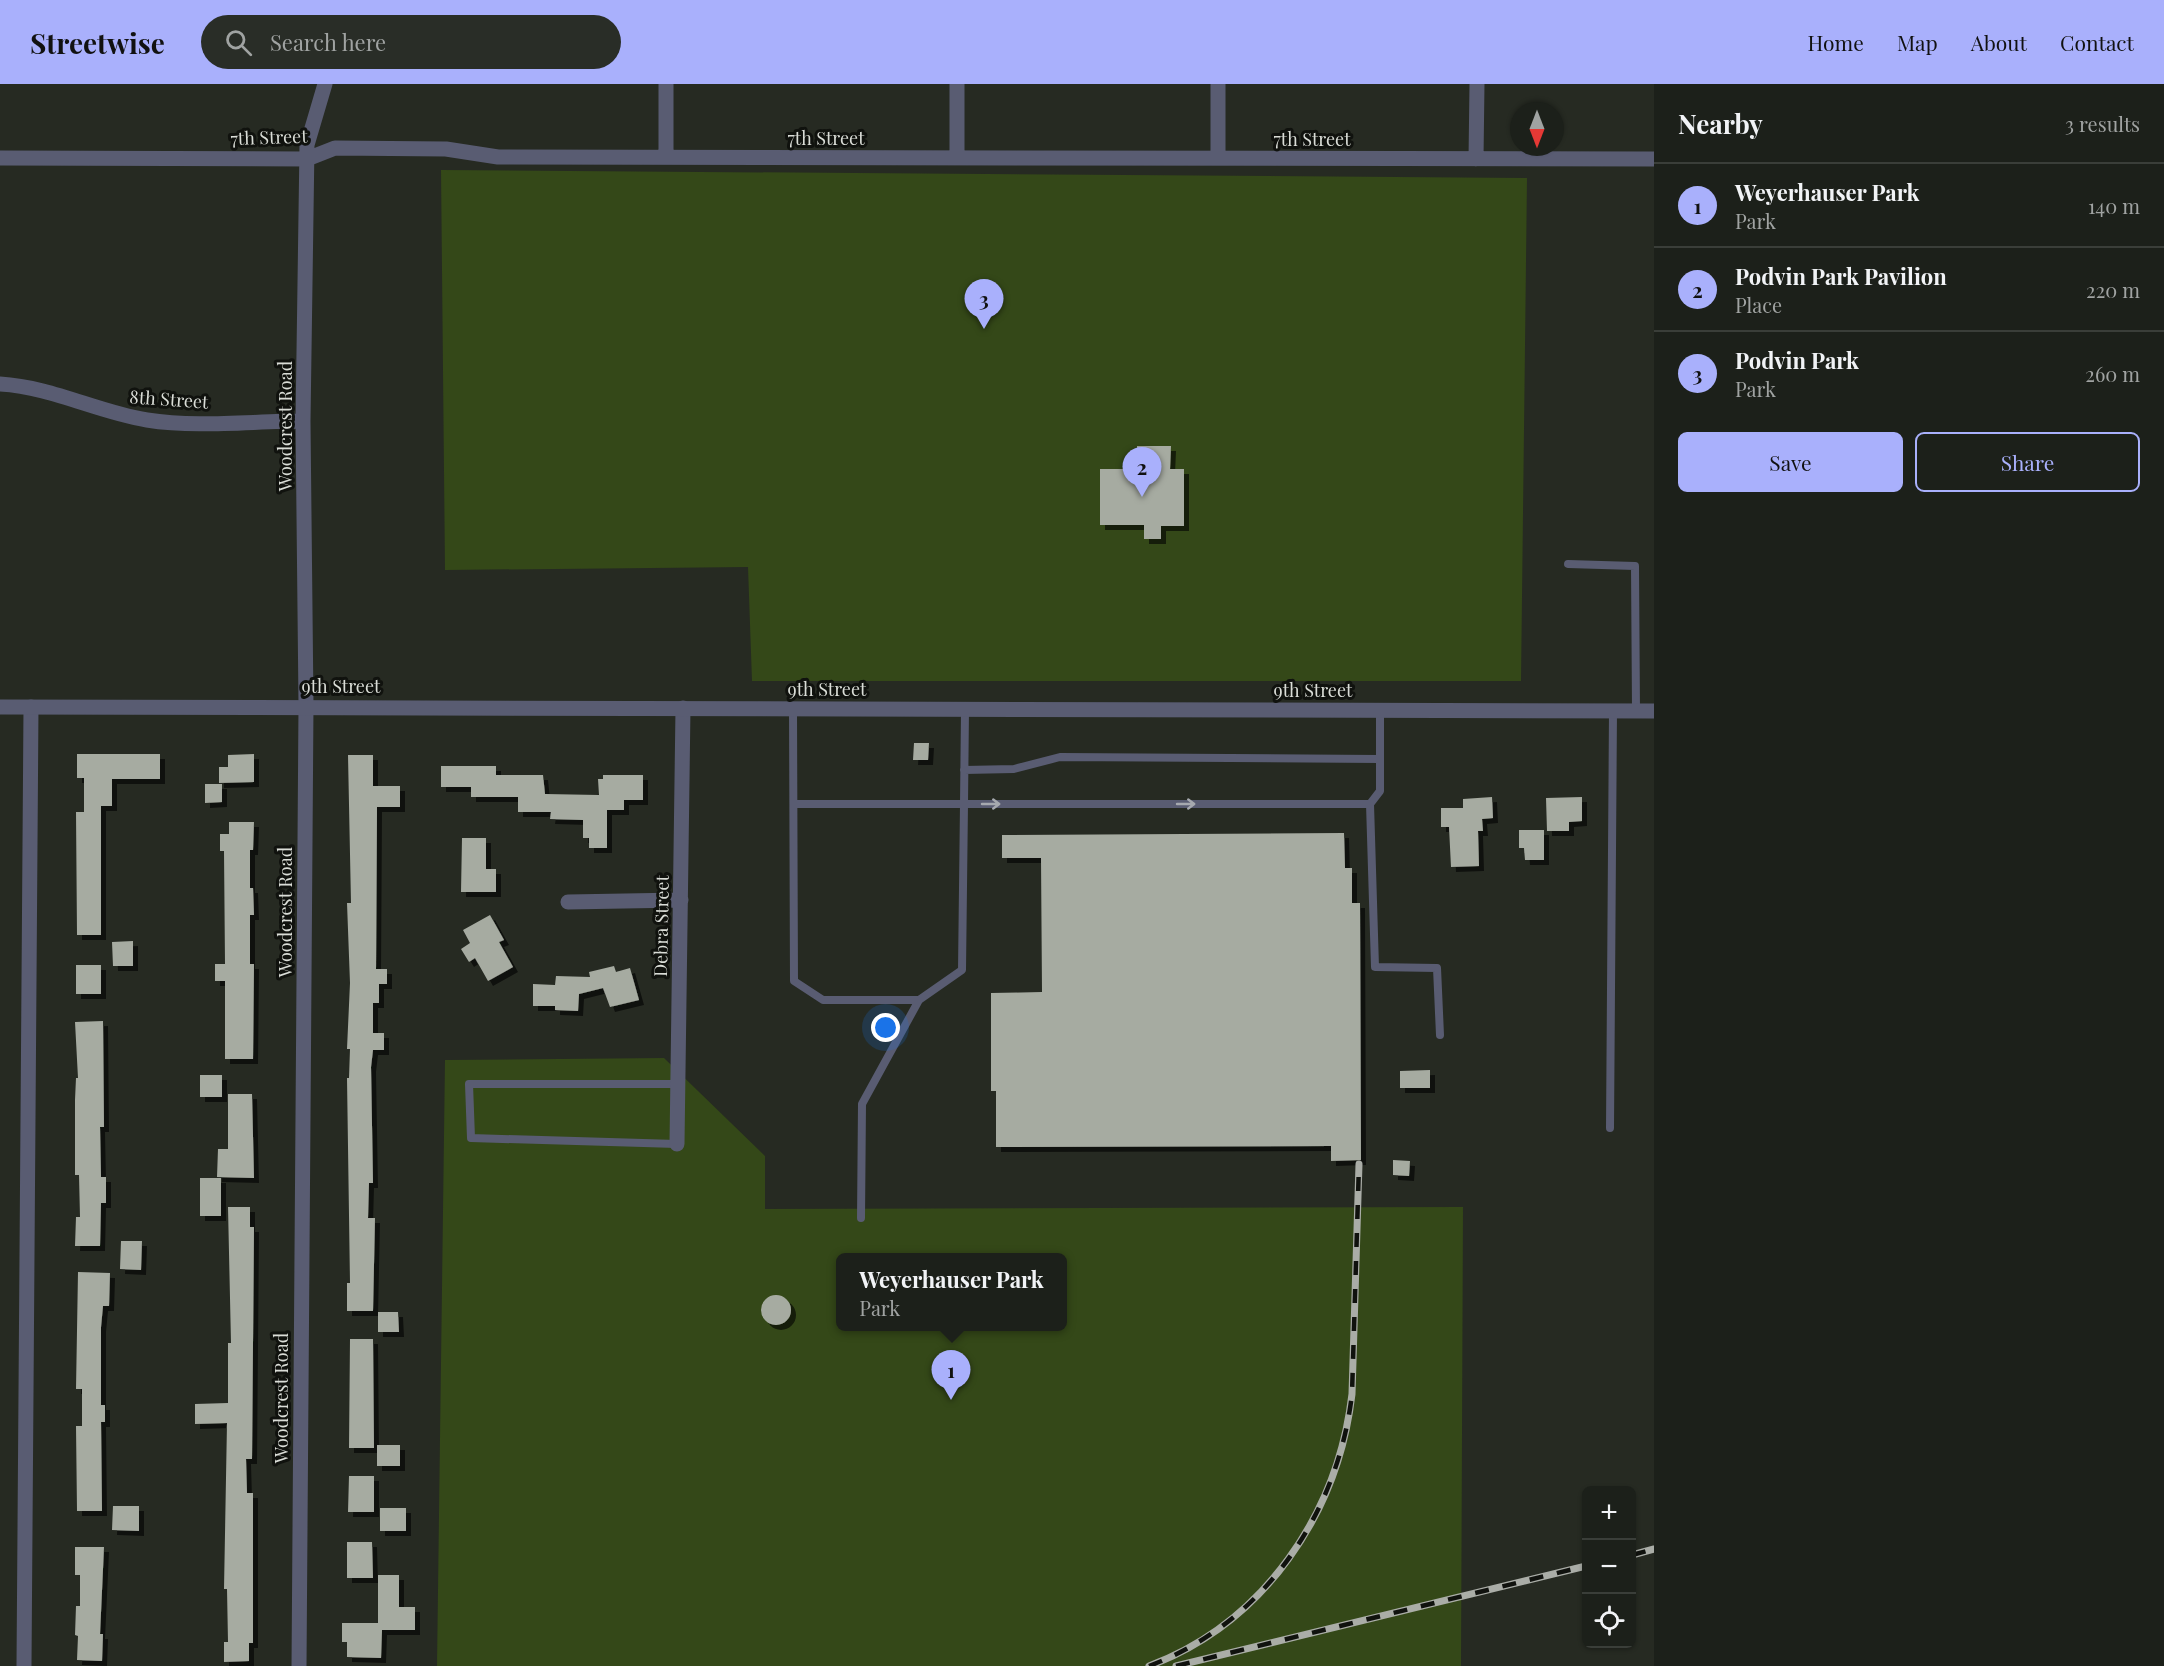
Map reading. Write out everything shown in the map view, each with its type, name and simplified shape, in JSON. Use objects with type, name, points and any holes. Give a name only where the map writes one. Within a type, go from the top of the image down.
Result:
[{"type":"street","name":"Woodcrest Road","points":[[299,1666],[306,705],[303,421],[307,145],[325,84]]},
{"type":"street","points":[[666,84],[666,158]]},
{"type":"street","points":[[957,84],[957,158]]},
{"type":"street","points":[[1218,84],[1218,158]]},
{"type":"street","points":[[1476,159],[1477,84]]},
{"type":"street","name":"7th Street","points":[[0,158],[307,159],[335,148],[446,149],[498,157],[1654,159]]},
{"type":"street","name":"8th Street","points":[[0,384],[37,389],[117,414],[149,420],[303,421]]},
{"type":"street","name":"9th Street","points":[[0,707],[306,705],[965,710],[1654,711]]},
{"type":"street","points":[[24,1666],[31,707]]},
{"type":"street","name":"Debra Street","points":[[677,1144],[683,708]]},
{"type":"street","points":[[568,902],[681,900]]},
{"type":"lane","points":[[1568,564],[1635,566],[1636,711]]},
{"type":"lane","points":[[793,709],[794,981],[823,1000],[920,1000]]},
{"type":"lane","points":[[861,1218],[862,1104],[920,1000],[962,970],[965,710]]},
{"type":"lane","points":[[1380,710],[1380,791],[1370,804],[1375,967],[1437,968],[1440,1035]]},
{"type":"lane","points":[[1610,1128],[1613,711]]},
{"type":"lane","points":[[964,770],[1014,769],[1060,758],[1380,759]]},
{"type":"lane","points":[[794,804],[1370,804]]},
{"type":"lane","points":[[677,1144],[471,1138],[469,1084],[678,1084]]},
{"type":"green space","points":[[441,170],[1527,178],[1521,681],[752,681],[748,567],[445,570]]},
{"type":"green space","points":[[664,1058],[765,1156],[765,1209],[1463,1207],[1461,1666],[437,1666],[445,1060]]},
{"type":"building","points":[[1137,446],[1171,446],[1170,469],[1184,469],[1184,526],[1161,526],[1161,539],[1144,539],[1144,525],[1100,525],[1100,469],[1137,469]]},
{"type":"building","points":[[914,743],[929,743],[928,760],[913,760]]},
{"type":"building","points":[[77,754],[160,754],[160,779],[112,779],[112,806],[101,806],[101,935],[77,935],[76,812],[84,812],[84,778],[77,778]]},
{"type":"building","points":[[254,754],[254,782],[219,783],[219,767],[228,767],[228,755]]},
{"type":"building","points":[[348,755],[373,755],[373,786],[400,786],[400,807],[377,807],[376,969],[387,969],[387,984],[379,984],[379,1003],[373,1003],[373,1033],[384,1033],[384,1050],[373,1050],[371,1067],[373,1183],[369,1183],[368,1218],[375,1218],[373,1311],[347,1311],[347,1283],[350,1283],[347,1078],[349,1078],[350,1049],[347,1049],[350,983],[347,903],[351,903]]},
{"type":"building","points":[[441,766],[496,766],[496,775],[543,775],[545,794],[599,795],[598,779],[603,779],[603,775],[643,775],[643,800],[624,800],[624,810],[607,810],[607,848],[589,848],[589,838],[583,838],[583,820],[550,819],[551,812],[518,812],[518,797],[471,797],[471,787],[441,787]]},
{"type":"building","points":[[205,784],[222,784],[222,802],[205,803]]},
{"type":"building","points":[[1492,797],[1493,818],[1482,819],[1483,831],[1478,831],[1479,866],[1451,867],[1449,827],[1441,827],[1441,808],[1463,808],[1463,799]]},
{"type":"building","points":[[1582,797],[1582,821],[1569,822],[1569,831],[1547,831],[1546,798]]},
{"type":"building","points":[[229,822],[254,822],[253,850],[250,850],[250,888],[253,888],[254,915],[250,915],[250,964],[254,964],[253,1059],[225,1059],[225,981],[215,981],[215,964],[225,964],[224,851],[220,851],[220,834],[229,834]]},
{"type":"building","points":[[1519,830],[1544,830],[1544,860],[1525,860],[1524,848],[1519,848]]},
{"type":"building","points":[[1344,833],[1345,868],[1352,868],[1352,903],[1360,903],[1361,1160],[1331,1161],[1331,1146],[996,1147],[996,1091],[991,1091],[991,993],[1042,992],[1041,858],[1002,858],[1002,835]]},
{"type":"building","points":[[462,838],[486,838],[486,869],[496,869],[496,892],[461,892]]},
{"type":"building","points":[[490,915],[504,940],[499,942],[513,967],[488,981],[475,958],[469,962],[461,949],[470,943],[463,930]]},
{"type":"building","points":[[133,941],[133,966],[113,966],[112,942]]},
{"type":"building","points":[[76,965],[101,965],[101,994],[76,994]]},
{"type":"building","points":[[614,966],[616,972],[630,968],[639,1000],[610,1007],[603,988],[579,994],[578,1011],[555,1010],[555,1006],[533,1006],[533,984],[555,985],[556,976],[590,977],[589,972]]},
{"type":"building","points":[[103,1021],[104,1127],[100,1127],[101,1177],[106,1177],[106,1203],[101,1203],[100,1246],[75,1246],[76,1217],[80,1217],[79,1175],[75,1175],[75,1100],[76,1078],[78,1078],[75,1022]]},
{"type":"building","points":[[1430,1070],[1430,1088],[1400,1088],[1400,1071]]},
{"type":"building","points":[[200,1075],[222,1075],[222,1097],[200,1097]]},
{"type":"building","points":[[228,1094],[252,1094],[254,1178],[217,1177],[218,1149],[228,1149]]},
{"type":"building","points":[[1393,1160],[1410,1161],[1409,1176],[1393,1175]]},
{"type":"building","points":[[200,1178],[221,1178],[221,1216],[200,1216]]},
{"type":"building","points":[[228,1207],[250,1207],[250,1227],[254,1227],[252,1459],[246,1459],[247,1493],[253,1493],[253,1643],[249,1643],[249,1661],[224,1662],[224,1642],[228,1642],[227,1589],[224,1589],[227,1423],[195,1424],[195,1404],[228,1403],[228,1343],[231,1343]]},
{"type":"building","points":[[121,1241],[142,1241],[141,1270],[120,1269]]},
{"type":"building","points":[[78,1272],[110,1273],[109,1306],[103,1306],[101,1327],[101,1405],[105,1405],[105,1422],[101,1422],[102,1511],[77,1511],[76,1426],[82,1426],[82,1389],[76,1389]]},
{"type":"building","points":[[776,1295],[782,1296],[790,1304],[790,1316],[782,1324],[776,1325],[770,1324],[762,1316],[761,1310],[762,1304],[770,1296]]},
{"type":"building","points":[[378,1312],[398,1312],[399,1332],[378,1332]]},
{"type":"building","points":[[350,1339],[373,1339],[374,1448],[349,1448]]},
{"type":"building","points":[[377,1445],[400,1445],[400,1466],[377,1466]]},
{"type":"building","points":[[349,1476],[374,1476],[374,1512],[348,1512]]},
{"type":"building","points":[[113,1506],[139,1506],[139,1531],[112,1530]]},
{"type":"building","points":[[380,1508],[406,1508],[406,1531],[380,1531]]},
{"type":"building","points":[[347,1542],[372,1542],[373,1578],[347,1578]]},
{"type":"building","points":[[75,1547],[104,1547],[100,1634],[103,1634],[102,1661],[77,1660],[76,1606],[80,1606],[80,1575],[75,1575]]},
{"type":"building","points":[[378,1575],[399,1575],[399,1607],[415,1607],[415,1630],[382,1630],[381,1658],[347,1657],[347,1642],[342,1642],[342,1623],[378,1623]]},
{"type":"railway","points":[[1149,1666],[1190,1647],[1227,1622],[1260,1593],[1288,1559],[1312,1521],[1331,1481],[1344,1438],[1352,1394],[1359,1164]]},
{"type":"railway","points":[[1636,1554],[1654,1549]]},
{"type":"railway","points":[[1176,1666],[1582,1567]]},
{"type":"place","name":"Podvin Park","points":[[984,329]]},
{"type":"place","name":"Podvin Park Pavilion","points":[[1142,497]]},
{"type":"place","name":"Weyerhauser Park","points":[[951,1400]]}]
